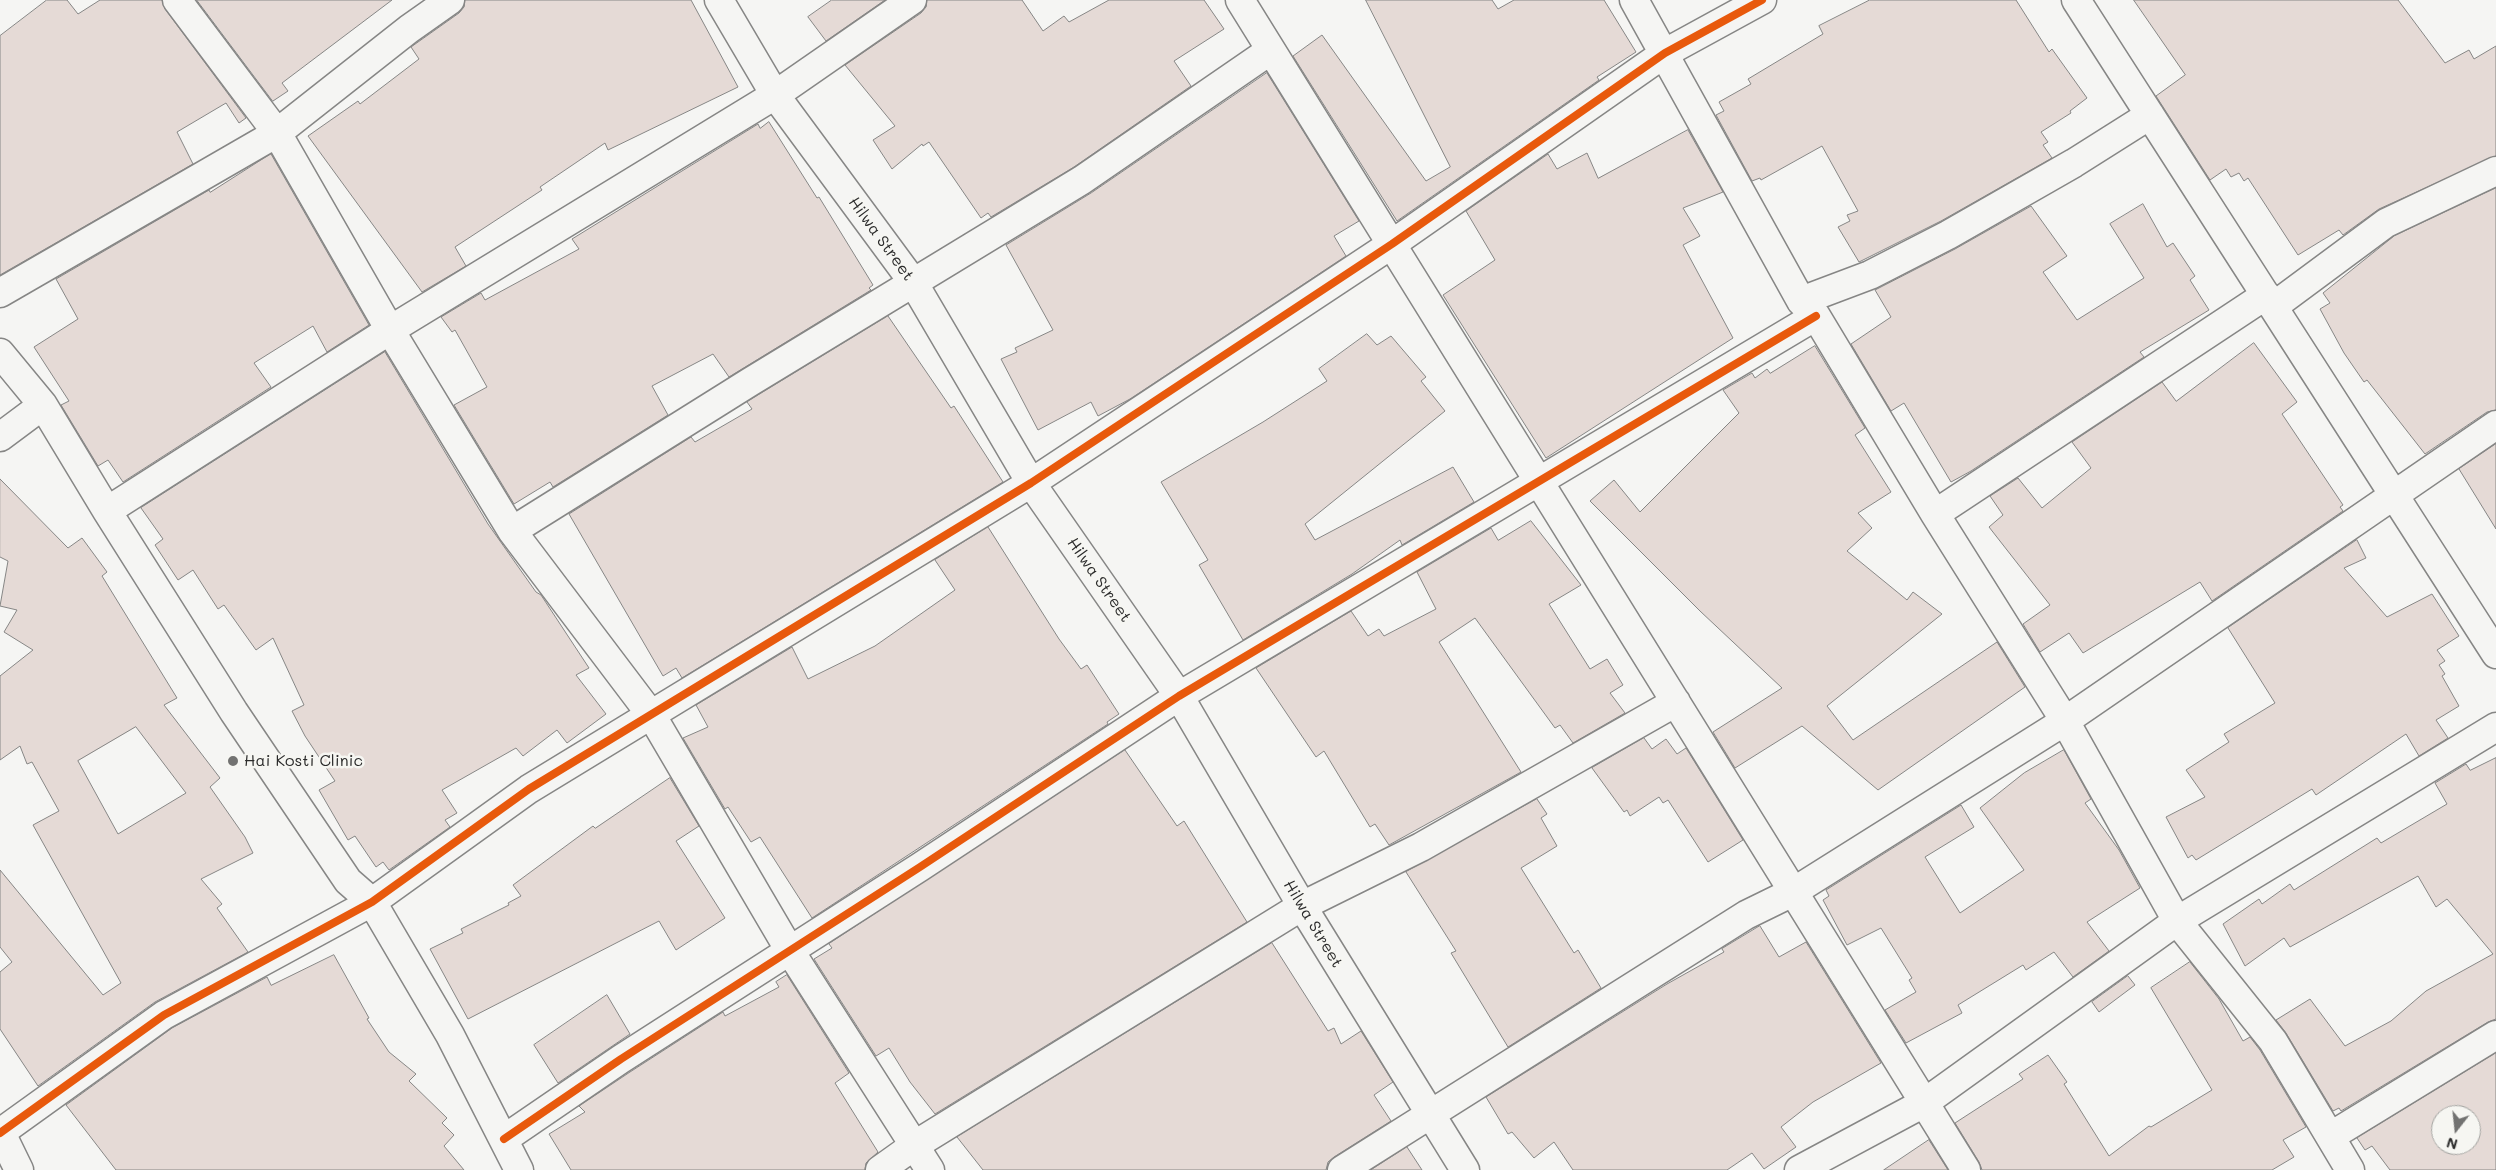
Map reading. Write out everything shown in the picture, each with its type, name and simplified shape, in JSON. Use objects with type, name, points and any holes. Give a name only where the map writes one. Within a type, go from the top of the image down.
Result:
[{"type":"street","points":[[177,0],[277,132],[390,330],[512,531],[652,716],[790,951],[930,1170]]},
{"type":"street","points":[[0,293],[277,132],[409,29],[450,0]]},
{"type":"street","name":"Hilwa Street","points":[[719,0],[775,95],[913,282],[1031,483],[1179,696],[1302,906],[1465,1170]]},
{"type":"street","points":[[107,511],[390,330],[775,95],[912,0]]},
{"type":"street","points":[[1240,0],[1966,1170]]},
{"type":"street","points":[[1634,0],[1809,308],[2065,721],[2177,921],[2273,1041],[2350,1170]]},
{"type":"street","points":[[19,1170],[0,1132],[164,1015],[372,902],[529,789],[652,716],[1031,483],[1392,244],[1665,53],[1762,0]]},
{"type":"street","points":[[2076,0],[2496,654]]},
{"type":"street","points":[[512,531],[913,282],[971,249],[1082,180],[1271,50]]},
{"type":"street","points":[[504,1140],[621,1059],[790,951],[1179,696],[1539,481],[1809,308],[1948,235],[2074,163],[2150,115]]},
{"type":"street","points":[[1935,514],[2270,301],[2386,223],[2496,171]]},
{"type":"street","points":[[0,353],[43,405],[107,511],[234,712],[343,873],[372,902],[450,1035],[519,1170]]},
{"type":"street","points":[[0,437],[43,405]]},
{"type":"street","points":[[1342,1170],[1746,915],[1793,892],[2065,721],[2496,425]]},
{"type":"street","points":[[880,1170],[914,1146],[1302,906],[1421,847],[1676,702]]},
{"type":"street","points":[[1799,1170],[1924,1103],[2177,921],[2496,727]]},
{"type":"street","points":[[2330,1136],[2496,1035]]},
{"type":"building","points":[[47,0],[67,0],[78,14],[100,0],[162,0],[165,9],[246,118],[239,123],[226,103],[177,132],[193,164],[0,275],[0,36]]},
{"type":"building","points":[[197,0],[392,0],[282,83],[288,91],[273,101]]},
{"type":"building","points":[[465,0],[691,0],[738,87],[608,150],[605,143],[540,187],[542,190],[455,247],[466,266],[422,292],[308,136],[358,101],[360,104],[419,59],[411,47],[459,13],[464,7]]},
{"type":"building","points":[[832,0],[885,0],[826,41],[808,17]]},
{"type":"building","points":[[927,0],[1022,0],[1043,31],[1064,16],[1069,22],[1109,0],[1204,0],[1224,29],[1174,61],[1191,86],[1074,167],[991,217],[988,213],[981,218],[929,142],[923,146],[922,144],[892,169],[873,140],[895,126],[845,65],[921,13],[926,7]]},
{"type":"building","points":[[1366,0],[1492,0],[1498,9],[1514,0],[1604,0],[1636,52],[1597,77],[1599,80],[1397,221],[1293,56],[1322,35],[1426,181],[1450,167]]},
{"type":"building","points":[[1870,0],[2016,0],[2049,52],[2052,49],[2087,98],[2070,111],[2071,113],[2041,132],[2048,142],[2043,145],[2052,158],[1941,221],[1859,262],[1838,227],[1850,221],[1847,215],[1858,211],[1822,146],[1761,180],[1760,178],[1752,181],[1716,115],[1724,111],[1719,102],[1751,84],[1748,79],[1823,34],[1819,26]]},
{"type":"building","points":[[2134,0],[2398,0],[2445,63],[2469,50],[2474,59],[2496,46],[2496,156],[2379,209],[2343,235],[2339,230],[2298,255],[2248,178],[2244,181],[2239,173],[2231,177],[2226,169],[2210,180],[2156,96],[2185,75]]},
{"type":"building","points":[[1267,73],[1359,221],[1334,236],[1346,256],[1130,399],[1098,416],[1091,402],[1038,430],[1001,359],[1017,352],[1015,348],[1053,330],[1006,245],[1091,193]]},
{"type":"building","points":[[769,122],[817,198],[819,197],[873,285],[869,288],[871,290],[729,377],[713,354],[652,386],[668,415],[553,487],[550,482],[514,504],[454,405],[487,387],[455,330],[452,332],[441,317],[481,293],[485,300],[579,249],[572,239],[758,124],[760,128]]},
{"type":"building","points":[[1688,130],[1723,192],[1683,208],[1700,236],[1683,245],[1733,338],[1546,458],[1443,295],[1495,260],[1466,211],[1548,154],[1557,169],[1587,153],[1598,178]]},
{"type":"building","points":[[271,154],[369,325],[327,352],[313,326],[254,363],[271,387],[123,482],[108,460],[98,466],[61,405],[69,401],[34,347],[78,319],[56,279],[209,190],[210,192]]},
{"type":"building","points":[[2496,188],[2496,410],[2487,412],[2425,454],[2367,380],[2364,382],[2344,353],[2320,309],[2330,303],[2323,293],[2394,236]]},
{"type":"building","points":[[2143,204],[2167,247],[2173,243],[2195,276],[2190,280],[2209,310],[2140,352],[2144,357],[1971,471],[1951,482],[1904,403],[1891,411],[1851,344],[1891,317],[1875,290],[1955,249],[2031,206],[2067,256],[2043,272],[2077,320],[2144,278],[2110,224]]},
{"type":"building","points":[[888,316],[951,408],[954,406],[1003,482],[682,678],[676,668],[663,676],[569,514],[691,437],[695,442],[752,409],[747,402]]},
{"type":"building","points":[[1367,334],[1377,345],[1391,336],[1426,377],[1421,381],[1445,411],[1305,524],[1315,540],[1453,467],[1474,502],[1402,545],[1400,540],[1352,574],[1243,640],[1199,565],[1208,560],[1161,482],[1263,422],[1327,381],[1319,369]]},
{"type":"building","points":[[2254,343],[2297,402],[2282,414],[2343,505],[2340,507],[2343,511],[2212,601],[2200,582],[2083,653],[2069,633],[2040,652],[2023,624],[2050,605],[1989,527],[2003,515],[1990,496],[2018,478],[2042,508],[2091,468],[2072,442],[2162,382],[2176,401]]},
{"type":"building","points":[[1815,346],[1865,428],[1855,435],[1891,492],[1858,513],[1872,528],[1847,551],[1907,600],[1913,592],[1942,614],[1827,706],[1853,740],[1997,642],[2025,687],[1878,790],[1802,726],[1735,768],[1713,732],[1782,688],[1700,611],[1590,501],[1614,480],[1640,512],[1739,413],[1723,390],[1752,373],[1755,378],[1767,369],[1770,373]]},
{"type":"building","points":[[385,352],[488,524],[536,592],[541,595],[589,668],[576,675],[606,714],[567,743],[557,730],[523,756],[516,748],[442,790],[457,813],[445,820],[450,827],[389,870],[383,862],[376,867],[355,836],[348,840],[319,790],[335,781],[305,736],[292,711],[304,705],[273,638],[256,650],[224,605],[218,609],[193,570],[178,580],[155,545],[163,539],[141,508]]},
{"type":"building","points":[[2496,444],[2496,529],[2459,469]]},
{"type":"building","points":[[0,479],[68,548],[82,538],[107,572],[102,576],[177,698],[164,705],[220,778],[210,787],[245,837],[253,853],[201,879],[222,904],[217,908],[248,952],[155,1002],[38,1086],[0,1029],[0,972],[12,962],[0,947],[0,870],[103,995],[121,983],[33,825],[59,811],[32,762],[27,764],[20,746],[0,760],[0,676],[33,650],[4,632],[17,610],[0,606],[8,561],[0,557]],"holes":[[[136,727],[186,793],[118,834],[78,761]]]},
{"type":"building","points":[[1531,521],[1581,585],[1549,604],[1590,669],[1607,659],[1623,685],[1610,693],[1625,713],[1573,743],[1560,725],[1555,728],[1475,618],[1439,642],[1521,772],[1389,845],[1375,824],[1370,827],[1324,751],[1316,757],[1256,668],[1351,611],[1368,636],[1379,629],[1384,636],[1436,609],[1417,572],[1491,528],[1498,540]]},
{"type":"building","points":[[988,527],[1059,639],[1081,669],[1087,665],[1119,714],[1107,722],[1108,724],[812,918],[760,837],[751,842],[728,807],[725,809],[683,738],[708,727],[696,705],[792,647],[808,679],[875,646],[955,590],[935,560]]},
{"type":"building","points":[[2357,540],[2366,558],[2344,568],[2387,617],[2432,594],[2459,636],[2437,650],[2445,661],[2439,665],[2445,674],[2442,676],[2459,706],[2436,720],[2448,738],[2419,756],[2406,734],[2316,795],[2312,789],[2196,860],[2192,855],[2188,858],[2166,817],[2205,797],[2186,770],[2229,742],[2224,734],[2275,703],[2228,628]]},
{"type":"building","points":[[1644,738],[1652,749],[1666,739],[1677,754],[1686,748],[1743,840],[1708,862],[1668,800],[1663,803],[1659,797],[1630,816],[1627,810],[1624,812],[1592,768]]},
{"type":"building","points":[[1125,750],[1177,826],[1184,821],[1247,922],[935,1114],[910,1082],[889,1048],[876,1056],[814,959],[832,948],[829,944]]},
{"type":"building","points":[[2064,750],[2091,799],[2085,803],[2119,850],[2140,888],[2087,922],[2109,951],[2073,977],[2054,952],[2026,970],[2023,965],[1958,1005],[1962,1013],[1906,1043],[1885,1010],[1916,992],[1909,980],[1912,978],[1881,928],[1847,945],[1823,900],[1829,896],[1826,890],[1961,805],[1974,827],[1925,857],[1960,913],[2024,870],[1980,808],[2024,773]]},
{"type":"building","points":[[2496,758],[2496,1019],[2488,1022],[2341,1111],[2339,1108],[2333,1111],[2286,1033],[2276,1020],[2310,999],[2345,1046],[2391,1021],[2426,991],[2493,954],[2447,899],[2436,907],[2418,876],[2290,947],[2284,938],[2245,966],[2223,924],[2259,899],[2262,904],[2290,884],[2294,890],[2377,838],[2381,843],[2447,804],[2435,783],[2466,764],[2470,770]]},
{"type":"building","points":[[670,778],[699,826],[676,841],[725,918],[676,950],[659,921],[468,1019],[430,949],[463,933],[461,929],[509,905],[508,903],[521,896],[513,885],[593,826],[595,828]]},
{"type":"building","points":[[1537,799],[1547,814],[1541,818],[1557,846],[1521,868],[1574,953],[1578,950],[1601,988],[1508,1047],[1451,953],[1456,951],[1406,872]]},
{"type":"building","points":[[1760,926],[1779,957],[1806,942],[1881,1063],[1813,1102],[1781,1127],[1796,1147],[1764,1169],[1752,1153],[1727,1170],[1573,1170],[1554,1142],[1534,1158],[1512,1132],[1508,1134],[1486,1097],[1667,984],[1724,952],[1722,949]]},
{"type":"building","points":[[1272,943],[1328,1031],[1334,1028],[1341,1044],[1361,1031],[1393,1082],[1374,1095],[1391,1121],[1334,1157],[1328,1162],[1326,1170],[983,1170],[957,1137]]},
{"type":"building","points":[[334,955],[369,1018],[367,1019],[389,1052],[416,1074],[409,1081],[447,1118],[442,1123],[454,1135],[444,1146],[464,1170],[116,1170],[66,1105],[172,1028],[267,977],[271,985]]},
{"type":"building","points":[[2190,962],[2219,999],[2243,1041],[2250,1037],[2260,1050],[2306,1127],[2283,1140],[2294,1157],[2272,1170],[1982,1170],[1955,1123],[2023,1079],[2019,1074],[2048,1055],[2067,1082],[2064,1084],[2109,1156],[2149,1126],[2151,1127],[2212,1090],[2151,988]]},
{"type":"building","points":[[787,975],[849,1073],[835,1083],[878,1152],[866,1163],[865,1170],[571,1170],[549,1134],[585,1112],[579,1106],[723,1012],[725,1016],[779,987],[776,982]]},
{"type":"building","points":[[2128,976],[2135,985],[2099,1012],[2092,1002]]},
{"type":"building","points":[[607,995],[630,1034],[558,1083],[534,1045]]},
{"type":"building","points":[[2496,1053],[2496,1170],[2390,1170],[2372,1146],[2365,1150],[2357,1138]]},
{"type":"building","points":[[1929,1140],[1948,1170],[1884,1170]]},
{"type":"building","points":[[1407,1147],[1422,1170],[1371,1170]]},
{"type":"cycle path","points":[[0,1133],[164,1015],[372,902],[529,789],[1031,483],[1392,244],[1665,53],[1762,0]]},
{"type":"cycle path","points":[[504,1139],[621,1059],[920,867],[1179,696],[1816,316]]},
{"type":"place","name":"Hai Kosti Clinic","points":[[233,761]]}]
